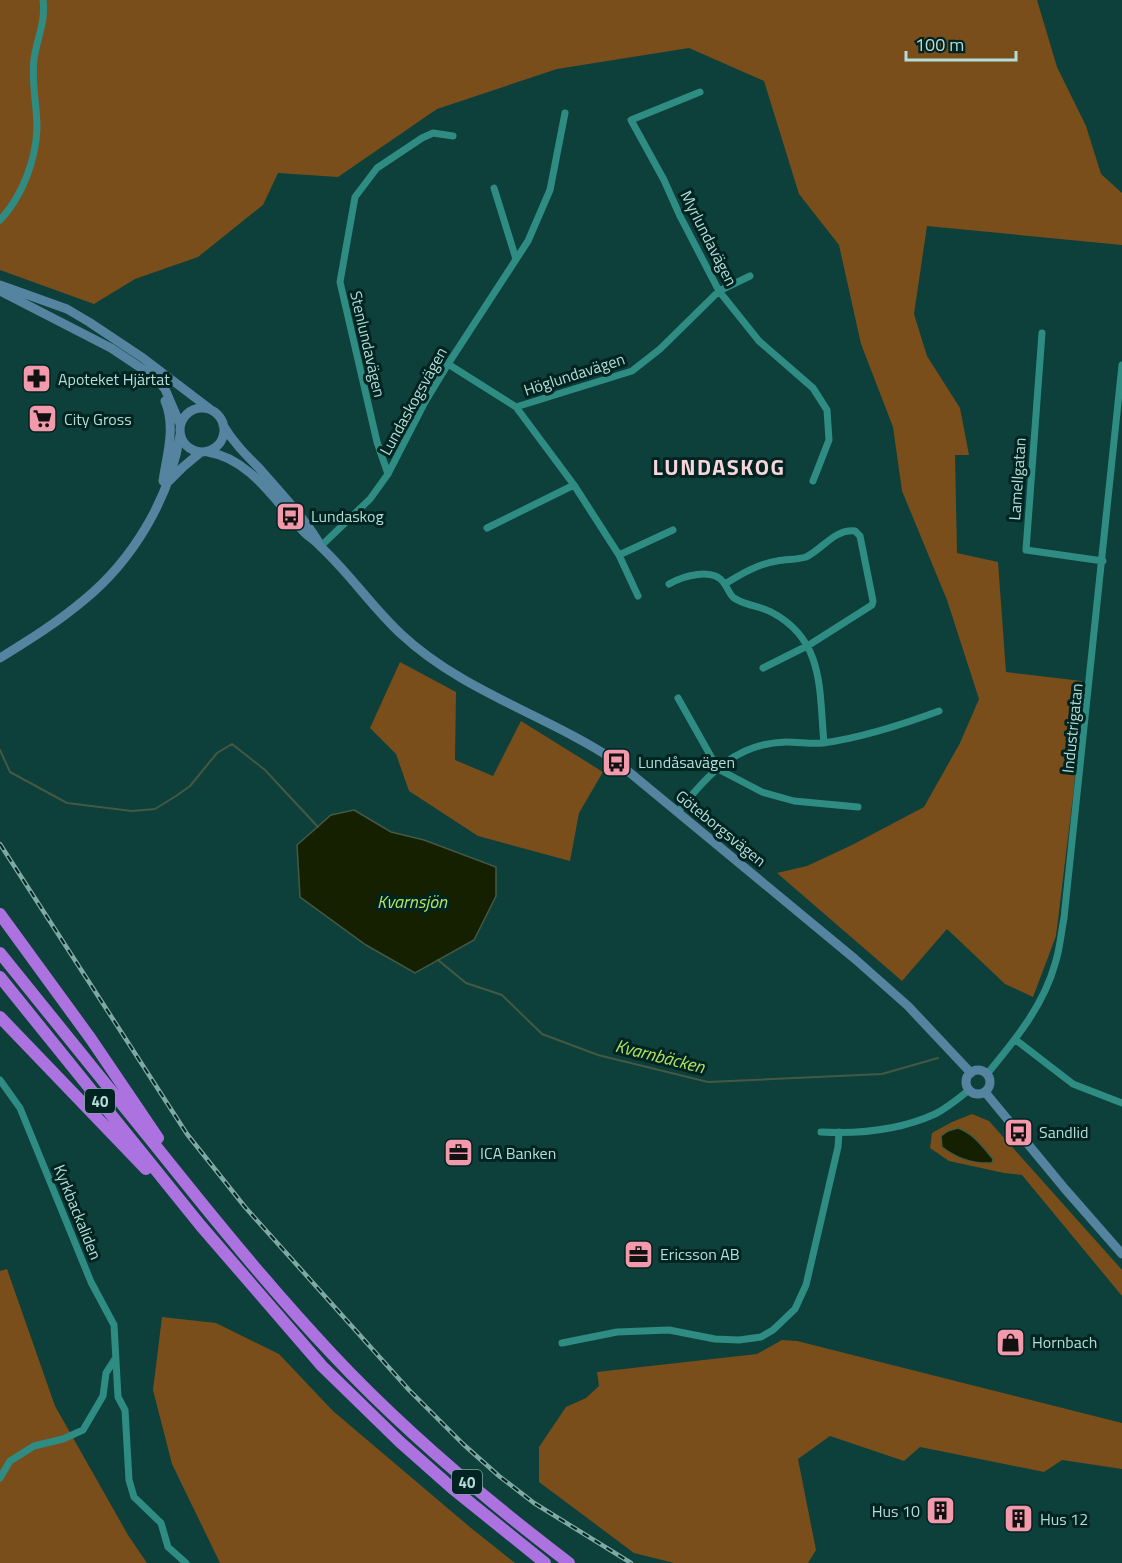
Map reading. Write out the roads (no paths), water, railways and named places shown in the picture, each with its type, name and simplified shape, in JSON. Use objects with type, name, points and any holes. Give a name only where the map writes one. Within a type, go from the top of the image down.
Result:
[{"type":"highway","points":[[0,914],[91,1039],[193,1192]]},
{"type":"highway","name":"40","points":[[0,953],[276,1293],[371,1394],[461,1477],[569,1563]]},
{"type":"highway","name":"40","points":[[0,976],[201,1226],[302,1344],[362,1406],[452,1488],[545,1563]]},
{"type":"highway","points":[[0,1017],[201,1226]]},
{"type":"street","points":[[0,220],[17,198],[30,166],[37,128],[32,78],[34,57],[42,25],[44,0]]},
{"type":"street","name":"Myrlundavägen","points":[[700,92],[631,120],[664,180],[719,291],[759,341],[813,388],[827,410],[829,440],[813,481]]},
{"type":"street","name":"Lundaskogsvägen","points":[[321,546],[370,499],[388,474],[447,364],[528,241],[550,190],[564,113]]},
{"type":"street","name":"Stenlundavägen","points":[[388,474],[377,442],[340,282],[355,197],[377,168],[422,138],[433,133],[453,136]]},
{"type":"street","points":[[494,188],[516,260]]},
{"type":"street","name":"Höglundavägen","points":[[516,407],[632,371],[660,349],[719,291],[750,276]]},
{"type":"street","points":[[0,285],[67,309],[143,358],[218,415],[223,425],[222,439],[217,447],[183,467],[168,483]]},
{"type":"street","points":[[0,291],[111,348],[157,379],[165,389],[180,424],[180,435],[168,483],[137,541],[100,585],[68,613],[0,658]]},
{"type":"street","points":[[36,297],[42,305],[43,312]]},
{"type":"street","points":[[43,312],[47,309],[54,309],[107,334]]},
{"type":"street","name":"Lamellgatan","points":[[1042,333],[1026,550],[1103,561]]},
{"type":"street","points":[[447,364],[516,407],[574,485],[619,555],[638,596]]},
{"type":"street","name":"Industrigatan","points":[[987,1074],[1016,1040],[1045,991],[1055,964],[1065,913],[1122,365]]},
{"type":"street","points":[[143,369],[160,392],[170,417],[171,436],[160,498]]},
{"type":"street","points":[[180,424],[192,410],[210,409]]},
{"type":"street","name":"Göteborgsvägen","points":[[223,425],[233,442],[303,520],[321,546],[387,620],[438,663],[481,689],[595,747],[638,778],[900,998],[970,1073]]},
{"type":"street","points":[[180,435],[182,441],[190,449],[205,452]]},
{"type":"street","name":"Göteborgsvägen","points":[[205,452],[230,458],[244,467],[305,533],[321,546]]},
{"type":"street","points":[[487,528],[574,485]]},
{"type":"street","points":[[619,555],[673,530]]},
{"type":"street","points":[[725,584],[758,566],[806,556],[844,532],[850,530],[858,532],[864,551],[872,605],[809,645],[763,668]]},
{"type":"street","points":[[669,584],[681,578],[712,575],[725,584],[733,598],[772,612],[792,626],[809,645],[817,669],[824,743]]},
{"type":"street","points":[[678,698],[718,769],[762,792],[794,801],[858,807]]},
{"type":"street","points":[[678,812],[707,778],[734,755],[760,745],[786,742],[824,743],[939,711]]},
{"type":"street","points":[[1016,1040],[1073,1084],[1122,1103]]},
{"type":"street","points":[[979,1070],[987,1074],[990,1083],[985,1092],[977,1094],[969,1090],[967,1081],[970,1073],[979,1070]]},
{"type":"street","name":"Kyrkbackaliden","points":[[0,1080],[20,1108],[91,1282],[114,1325],[118,1397],[125,1410],[129,1480],[134,1497],[160,1523],[168,1547],[186,1563]]},
{"type":"street","points":[[821,1132],[867,1131],[914,1122],[937,1113],[969,1090]]},
{"type":"street","points":[[985,1092],[1065,1190],[1122,1254]]},
{"type":"street","points":[[562,1343],[617,1332],[669,1330],[714,1339],[740,1340],[761,1337],[773,1330],[795,1309],[806,1285],[838,1147],[839,1132]]},
{"type":"street","points":[[0,1478],[10,1461],[34,1446],[63,1439],[83,1430],[103,1396],[106,1373],[115,1359]]},
{"type":"street","points":[[103,1396],[118,1397]]},
{"type":"water","name":"Kvarnsjön","points":[[354,810],[391,832],[424,840],[496,867],[496,896],[474,940],[415,973],[366,945],[300,897],[297,845],[331,815]]},
{"type":"water","points":[[958,1128],[977,1141],[993,1159],[992,1163],[965,1160],[942,1147],[941,1136]]},
{"type":"waterway","name":"Kvarnbäcken","points":[[0,750],[10,772],[67,803],[132,811],[155,809],[176,796],[190,786],[217,753],[232,744],[265,770],[318,827]]},
{"type":"waterway","name":"Kvarnbäcken","points":[[438,960],[466,983],[502,995],[542,1034],[598,1055],[708,1082],[882,1074],[938,1058]]},
{"type":"railway","points":[[0,844],[187,1134],[245,1207],[409,1390],[463,1444],[534,1503],[631,1563]]},
{"type":"place","name":"Apoteket Hjärtat","points":[[37,379]]},
{"type":"place","name":"City Gross","points":[[43,419]]},
{"type":"place","name":"Lundaskog","points":[[290,516]]},
{"type":"place","name":"Lundåsavägen","points":[[617,762]]},
{"type":"place","name":"Sandlid","points":[[1018,1132]]},
{"type":"place","name":"ICA Banken","points":[[459,1153]]},
{"type":"place","name":"Ericsson AB","points":[[639,1254]]},
{"type":"place","name":"Hornbach","points":[[1011,1342]]},
{"type":"place","name":"Hus 10","points":[[941,1511]]},
{"type":"place","name":"Hus 12","points":[[1019,1519]]},
{"type":"district","name":"LUNDASKOG","points":[[719,467]]}]
